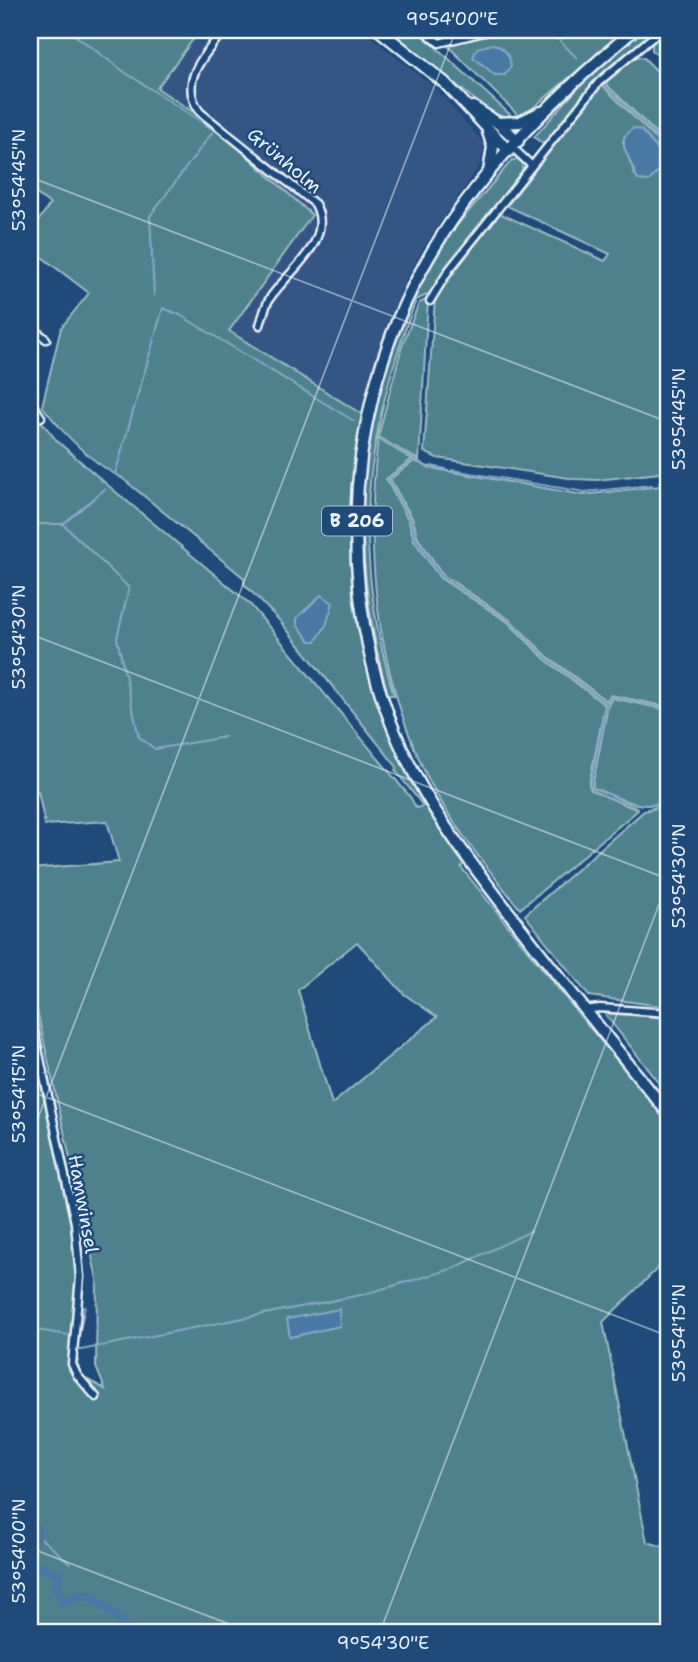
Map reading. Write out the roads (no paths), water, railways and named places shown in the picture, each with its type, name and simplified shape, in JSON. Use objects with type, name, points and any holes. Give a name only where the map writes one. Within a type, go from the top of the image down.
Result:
[{"type":"main road","points":[[379,30],[445,83],[484,125],[513,147]]},
{"type":"main road","name":"B 206","points":[[634,30],[548,109],[488,175],[421,271],[380,367],[368,416],[358,484],[360,594],[377,677],[398,740],[414,774],[467,859],[668,1113]]},
{"type":"main road","points":[[466,104],[498,123],[513,147]]},
{"type":"main road","points":[[498,123],[520,122],[548,109]]},
{"type":"main road","points":[[484,125],[493,147],[488,175]]},
{"type":"street","name":"Grünholm","points":[[224,30],[193,73],[190,88],[193,102],[200,111],[315,204],[320,217],[315,242],[268,300],[261,325]]},
{"type":"street","points":[[423,30],[439,43],[492,30]]},
{"type":"street","points":[[430,301],[449,270],[598,82],[661,30]]},
{"type":"street","points":[[513,147],[531,165]]},
{"type":"street","points":[[30,326],[46,339]]},
{"type":"street","points":[[30,401],[41,417]]},
{"type":"street","points":[[584,1010],[600,1008],[668,1013]]},
{"type":"street","name":"Hamwinsel","points":[[30,1012],[75,1223],[80,1277],[72,1364],[77,1375],[96,1397]]},
{"type":"waterway","points":[[68,30],[126,73],[214,130],[150,216],[154,296]]},
{"type":"waterway","points":[[549,30],[577,58]]},
{"type":"waterway","points":[[604,84],[668,148]]},
{"type":"waterway","points":[[115,474],[163,308],[180,315],[354,421]]},
{"type":"waterway","points":[[380,439],[392,446]]},
{"type":"waterway","points":[[399,450],[423,464]]},
{"type":"waterway","points":[[414,459],[388,479],[411,520],[416,539],[442,577],[509,621],[546,657],[606,704],[590,786],[638,808]]},
{"type":"waterway","points":[[431,466],[446,469]]},
{"type":"waterway","points":[[452,470],[585,492],[652,485]]},
{"type":"waterway","points":[[659,483],[668,482]]},
{"type":"waterway","points":[[30,509],[38,524],[63,524],[105,489]]},
{"type":"waterway","points":[[63,524],[129,588],[117,638],[139,737],[155,749],[225,737]]},
{"type":"waterway","points":[[607,703],[612,697],[668,709]]},
{"type":"waterway","points":[[647,809],[668,804]]},
{"type":"waterway","points":[[76,1351],[361,1295],[452,1269],[531,1231]]},
{"type":"waterway","points":[[77,1346],[85,1306]]},
{"type":"waterway","points":[[30,1329],[68,1335]]},
{"type":"waterway","points":[[76,1352],[78,1362]]},
{"type":"waterway","points":[[30,1516],[37,1533],[30,1548]]},
{"type":"waterway","points":[[38,1536],[70,1563]]},
{"type":"waterway","points":[[30,1562],[59,1575],[57,1589],[65,1602],[79,1595],[91,1595],[133,1632]]}]
